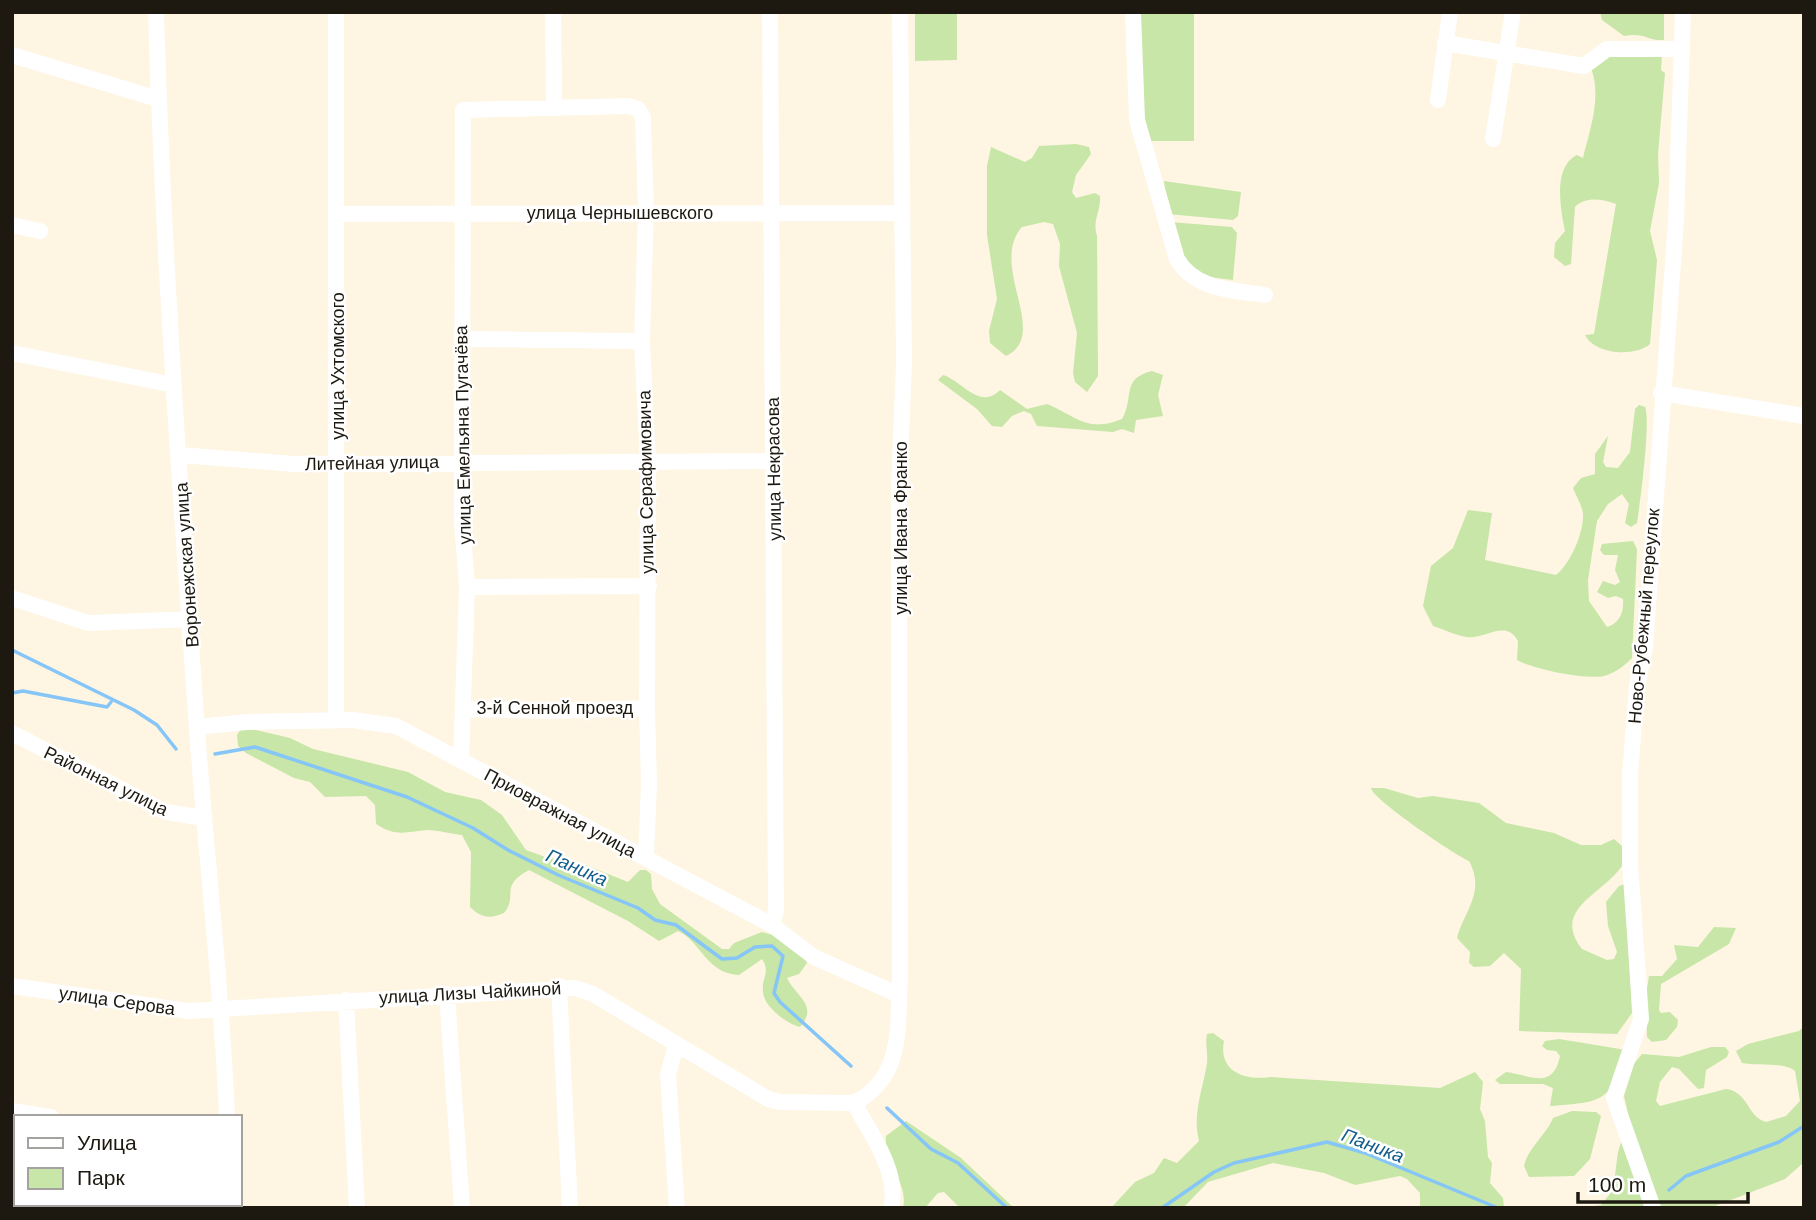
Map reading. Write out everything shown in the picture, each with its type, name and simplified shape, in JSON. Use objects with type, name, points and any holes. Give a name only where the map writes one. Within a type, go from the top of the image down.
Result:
[{"type":"street","name":"Воронежская улица","points":[[156,12],[158,99],[174,385],[204,818],[222,1007],[227,1115]]},
{"type":"street","name":"улица Ухтомского","points":[[336,12],[336,720]]},
{"type":"street","points":[[553,12],[554,107]]},
{"type":"street","name":"улица Некрасова","points":[[770,12],[769,213],[774,461],[776,911],[772,925]]},
{"type":"street","name":"улица Ивана Франко","points":[[855,1103],[887,1073],[897,1044],[902,213],[900,12]]},
{"type":"street","points":[[1133,12],[1137,120],[1177,258],[1185,272],[1202,283],[1265,295]]},
{"type":"street","points":[[1438,100],[1450,12]]},
{"type":"street","points":[[1493,139],[1513,12]]},
{"type":"street","name":"Ново-Рубежный переулок","points":[[1653,1208],[1614,1098],[1632,1053],[1641,1019],[1636,917],[1630,863],[1630,775],[1637,687],[1645,648],[1661,393],[1676,221],[1683,12]]},
{"type":"street","points":[[1445,43],[1584,66],[1607,49],[1682,48]]},
{"type":"street","points":[[12,55],[158,99]]},
{"type":"street","name":"улица Серафимовича","points":[[554,107],[629,106],[638,109],[643,117],[646,211],[642,341],[648,460],[649,586],[649,795],[646,858]]},
{"type":"street","name":"улица Емельяна Пугачёва","points":[[461,760],[467,587],[463,461],[463,110],[554,107]]},
{"type":"street","name":"улица Чернышевского","points":[[337,214],[646,211],[902,213]]},
{"type":"street","points":[[12,225],[40,231]]},
{"type":"street","points":[[462,339],[642,341]]},
{"type":"street","points":[[12,354],[174,385]]},
{"type":"street","points":[[1661,393],[1804,416]]},
{"type":"street","name":"Литейная улица","points":[[180,455],[239,461],[338,462],[774,461]]},
{"type":"street","points":[[467,587],[649,586]]},
{"type":"street","points":[[12,598],[88,623],[191,619]]},
{"type":"street","name":"3-й Сенной проезд","points":[[464,709],[647,708]]},
{"type":"street","name":"Приовражная улица","points":[[197,727],[246,722],[336,720],[371,721],[396,726],[610,842],[646,858],[772,925],[814,957],[899,995]]},
{"type":"street","name":"Районная улица","points":[[12,733],[166,812],[204,818]]},
{"type":"street","name":"улица Серова","points":[[12,986],[188,1011],[222,1007]]},
{"type":"street","points":[[559,986],[570,1208]]},
{"type":"street","name":"улица Лизы Чайкиной","points":[[222,1007],[559,986],[593,994],[768,1099],[779,1102],[855,1103]]},
{"type":"street","points":[[447,994],[462,1208]]},
{"type":"street","points":[[346,1000],[357,1208]]},
{"type":"street","points":[[676,1045],[668,1075],[677,1208]]},
{"type":"street","points":[[855,1103],[883,1158],[891,1181],[891,1208]]},
{"type":"street","points":[[12,1111],[38,1115]]},
{"type":"green space","points":[[915,12],[957,12],[957,60],[915,61]]},
{"type":"green space","points":[[1139,12],[1194,12],[1194,141],[1147,141],[1142,118]]},
{"type":"green space","points":[[1600,12],[1664,12],[1664,40],[1637,35],[1624,36],[1602,20]]},
{"type":"green space","points":[[1610,53],[1662,54],[1661,70],[1665,73],[1658,154],[1659,183],[1650,231],[1657,260],[1650,344],[1625,352],[1597,347],[1585,335],[1594,334],[1616,204],[1594,200],[1584,201],[1575,207],[1571,264],[1565,266],[1554,257],[1555,243],[1565,231],[1560,201],[1561,179],[1569,161],[1577,155],[1583,158],[1594,113],[1595,90],[1591,68]]},
{"type":"green space","points":[[1076,144],[1089,147],[1091,154],[1076,175],[1072,192],[1076,198],[1095,193],[1100,196],[1096,225],[1098,376],[1087,392],[1075,382],[1073,373],[1077,333],[1059,266],[1060,244],[1053,224],[1044,222],[1022,227],[1013,243],[1011,260],[1023,332],[1018,346],[1006,356],[990,343],[989,331],[997,299],[987,235],[987,166],[991,147],[1025,162],[1032,158],[1039,146]]},
{"type":"green space","points":[[1164,181],[1241,192],[1238,216],[1233,220],[1168,214]]},
{"type":"green space","points":[[1170,222],[1232,227],[1237,233],[1233,280],[1199,276],[1182,255]]},
{"type":"green space","points":[[1152,371],[1163,375],[1158,395],[1163,416],[1136,420],[1134,433],[1122,429],[1113,432],[1037,426],[1031,414],[1024,411],[1012,416],[1002,427],[992,426],[977,409],[938,380],[943,375],[978,396],[993,396],[1000,390],[1027,409],[1047,404],[1083,422],[1100,424],[1122,419],[1132,384],[1142,374]]},
{"type":"green space","points":[[1639,405],[1645,407],[1647,428],[1637,523],[1631,527],[1625,523],[1629,504],[1622,494],[1608,504],[1597,521],[1588,580],[1589,601],[1607,627],[1615,623],[1623,608],[1623,599],[1616,596],[1608,598],[1597,592],[1603,581],[1615,585],[1620,582],[1615,570],[1618,555],[1604,555],[1600,550],[1602,544],[1633,541],[1637,549],[1632,658],[1619,669],[1604,676],[1560,673],[1517,660],[1518,641],[1507,631],[1466,637],[1433,626],[1423,606],[1431,566],[1453,548],[1468,510],[1492,513],[1485,560],[1556,575],[1561,570],[1575,548],[1583,522],[1581,507],[1573,488],[1581,478],[1595,474],[1595,454],[1608,436],[1603,462],[1606,467],[1618,468],[1630,452],[1635,409]]},
{"type":"green space","points":[[248,728],[290,738],[313,749],[408,772],[445,792],[481,800],[502,815],[526,850],[548,858],[578,862],[628,882],[640,870],[646,870],[651,874],[652,889],[660,904],[722,949],[729,949],[734,943],[762,932],[773,935],[805,958],[807,963],[799,974],[787,978],[807,1007],[805,1019],[800,1027],[795,1025],[783,1019],[767,1003],[763,992],[766,968],[762,959],[739,975],[728,973],[711,963],[693,942],[678,931],[659,941],[628,921],[529,870],[511,886],[510,901],[504,913],[490,917],[478,913],[470,907],[471,852],[462,835],[431,830],[395,832],[383,828],[376,824],[375,805],[366,796],[325,797],[310,782],[294,778],[246,753],[238,746],[237,735],[241,729]]},
{"type":"green space","points":[[1371,788],[1384,788],[1418,798],[1433,796],[1479,803],[1506,823],[1554,833],[1581,845],[1601,845],[1614,839],[1623,847],[1622,866],[1583,903],[1572,923],[1574,935],[1582,949],[1607,960],[1614,959],[1617,952],[1608,926],[1606,902],[1619,886],[1625,884],[1632,1013],[1617,1034],[1519,1031],[1521,969],[1504,953],[1490,966],[1474,967],[1469,963],[1470,952],[1457,938],[1475,892],[1474,872],[1469,861],[1399,814]]},
{"type":"green space","points":[[1714,927],[1736,928],[1729,944],[1661,984],[1659,1010],[1661,1013],[1670,1012],[1678,1020],[1677,1027],[1666,1040],[1652,1042],[1647,1037],[1646,994],[1649,976],[1662,976],[1677,959],[1674,945],[1698,947]]},
{"type":"green space","points":[[1804,1026],[1804,1162],[1785,1179],[1710,1208],[1581,1208],[1601,1205],[1613,1190],[1618,1152],[1629,1118],[1624,1096],[1634,1064],[1642,1054],[1679,1057],[1711,1047],[1725,1047],[1729,1052],[1727,1057],[1706,1070],[1704,1088],[1698,1089],[1679,1069],[1672,1067],[1660,1082],[1656,1101],[1660,1106],[1726,1089],[1734,1091],[1744,1099],[1755,1115],[1766,1122],[1786,1116],[1800,1101],[1795,1071],[1778,1065],[1742,1063],[1736,1051],[1748,1044],[1799,1031]]},
{"type":"green space","points":[[1213,1033],[1224,1041],[1223,1051],[1229,1067],[1251,1077],[1440,1088],[1475,1072],[1483,1082],[1480,1109],[1485,1121],[1488,1157],[1492,1163],[1490,1183],[1503,1198],[1504,1208],[1420,1208],[1420,1193],[1407,1179],[1400,1176],[1355,1185],[1324,1173],[1273,1163],[1208,1182],[1183,1208],[1111,1208],[1135,1182],[1154,1173],[1164,1158],[1177,1163],[1199,1141],[1197,1111],[1207,1063],[1206,1038],[1207,1034]]},
{"type":"green space","points":[[1559,1039],[1626,1050],[1615,1080],[1603,1096],[1583,1103],[1550,1106],[1553,1088],[1543,1084],[1500,1084],[1495,1080],[1506,1072],[1539,1078],[1552,1074],[1560,1056],[1556,1051],[1542,1046],[1545,1041]]},
{"type":"green space","points":[[1572,1111],[1596,1112],[1601,1116],[1590,1159],[1574,1176],[1529,1177],[1524,1166],[1529,1153],[1553,1118]]},
{"type":"green space","points":[[906,1121],[961,1158],[1014,1208],[960,1208],[944,1192],[938,1193],[925,1208],[903,1208],[902,1190],[888,1155],[886,1136]]},
{"type":"waterway","name":"Паника","points":[[12,650],[134,710],[157,725],[176,749]]},
{"type":"waterway","points":[[12,693],[23,691],[107,707],[111,702]]},
{"type":"waterway","name":"Паника","points":[[215,754],[255,747],[407,797],[473,828],[508,850],[558,875],[638,908],[655,920],[676,925],[722,959],[737,958],[755,947],[772,946],[783,956],[774,993],[780,1002],[851,1066]]},
{"type":"waterway","name":"Паника","points":[[887,1108],[931,1149],[958,1163],[1007,1208]]},
{"type":"waterway","name":"Паника","points":[[1669,1190],[1686,1176],[1779,1142],[1804,1126]]},
{"type":"waterway","name":"Паника","points":[[1162,1208],[1214,1172],[1234,1163],[1327,1142],[1365,1153],[1498,1208]]}]
